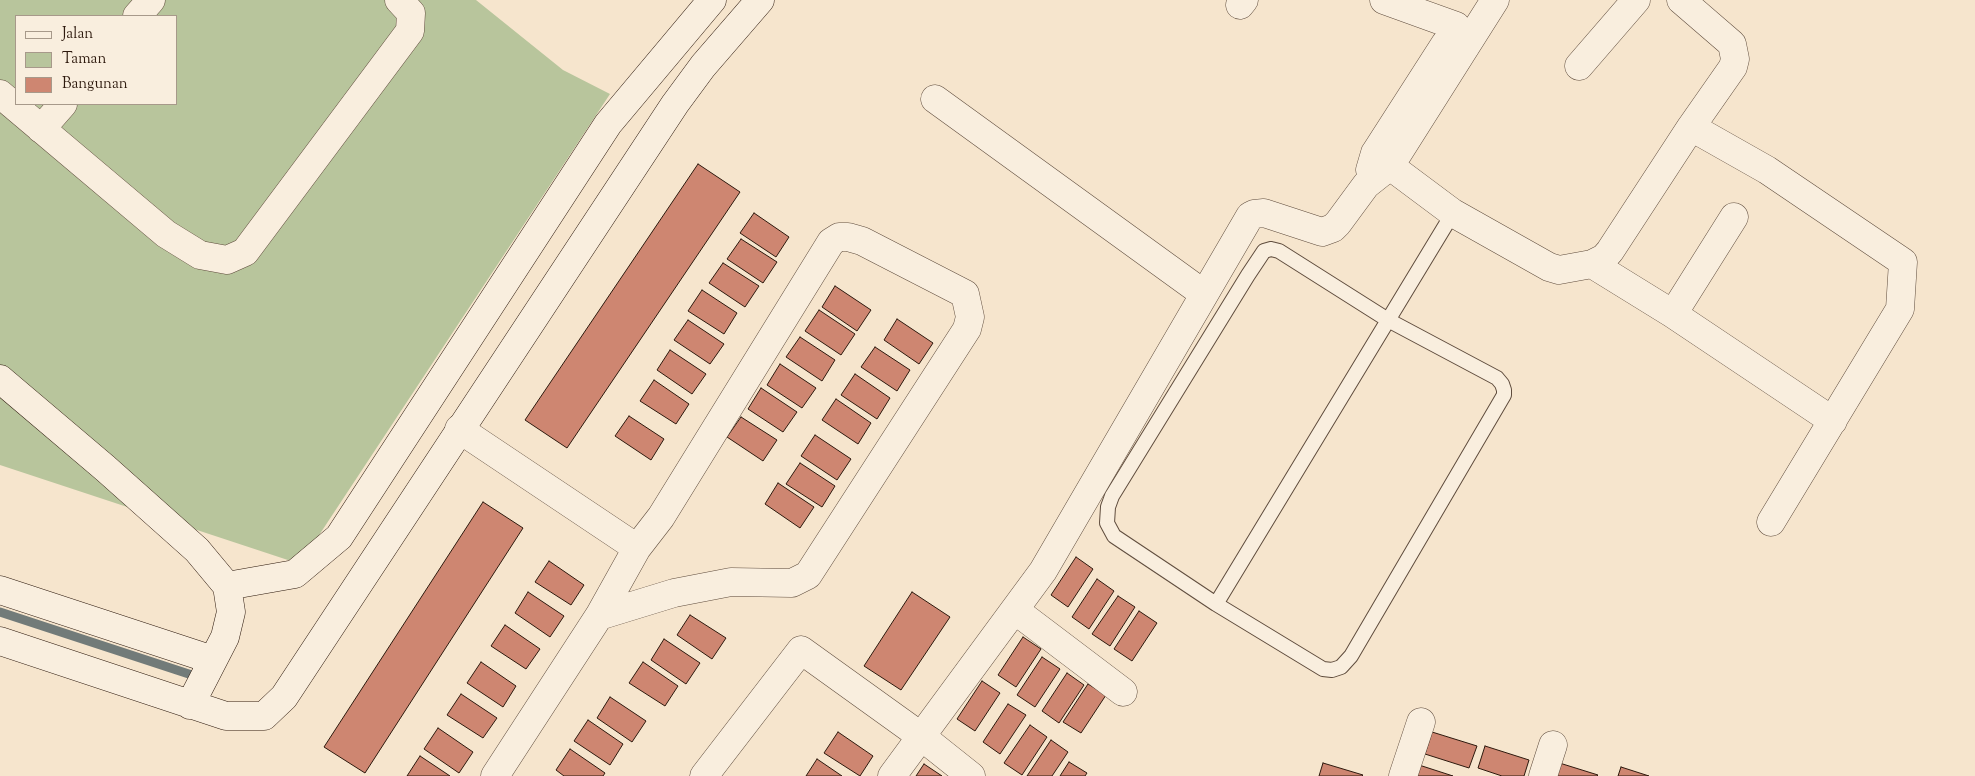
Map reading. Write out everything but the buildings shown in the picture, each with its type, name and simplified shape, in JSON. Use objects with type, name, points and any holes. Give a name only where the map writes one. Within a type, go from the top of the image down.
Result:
[{"type":"street","points":[[138,15],[150,0]]},
{"type":"street","points":[[0,94],[166,234],[200,255],[227,260],[245,252],[410,31],[411,13],[399,0]]},
{"type":"street","points":[[228,586],[295,574],[339,537],[608,124],[712,0]]},
{"type":"street","points":[[0,641],[226,716],[264,716],[284,697],[675,104],[704,66],[760,0]]},
{"type":"street","points":[[1384,0],[1456,26]]},
{"type":"street","points":[[1383,160],[1472,0]]},
{"type":"street","points":[[892,776],[1016,611],[1043,571],[1247,221],[1254,214],[1264,213],[1322,232],[1333,228],[1366,185],[1495,0]]},
{"type":"street","points":[[1579,66],[1636,0]]},
{"type":"street","points":[[1383,160],[1453,213],[1550,267],[1559,270],[1592,264],[1604,258],[1733,67],[1735,59],[1732,44],[1681,0]]},
{"type":"street","points":[[644,81],[675,104]]},
{"type":"street","points":[[935,99],[1204,294]]},
{"type":"street","points":[[41,129],[62,105]]},
{"type":"street","points":[[1691,127],[1767,170],[1903,262],[1900,310],[1771,522]]},
{"type":"street","points":[[1673,314],[1734,217]]},
{"type":"street","points":[[494,776],[599,616],[637,548],[661,517],[831,242],[839,237],[848,237],[862,241],[965,294],[970,317],[967,329],[808,575],[792,584],[731,582],[674,593],[599,616]]},
{"type":"street","points":[[1592,264],[1673,314],[1833,421]]},
{"type":"street","points":[[0,379],[105,468],[197,550],[228,586],[231,612],[225,637],[190,705]]},
{"type":"street","points":[[459,429],[637,548]]},
{"type":"street","points":[[0,590],[213,660]]},
{"type":"street","points":[[1016,611],[1122,692]]},
{"type":"street","points":[[704,776],[801,650],[922,737],[971,776]]},
{"type":"street","points":[[1403,776],[1421,722]]},
{"type":"street","points":[[1543,776],[1553,745]]},
{"type":"lane","points":[[1216,604],[1453,213]]},
{"type":"lane","points":[[1271,249],[1279,251],[1388,320],[1497,378],[1502,384],[1504,395],[1351,656],[1341,667],[1332,670],[1323,669],[1216,604],[1114,536],[1107,523],[1106,515],[1112,496],[1264,251],[1271,249]]},
{"type":"green space","points":[[0,0],[476,0],[563,70],[610,94],[300,564],[0,465]]},
{"type":"waterway","points":[[0,612],[201,678]]}]
